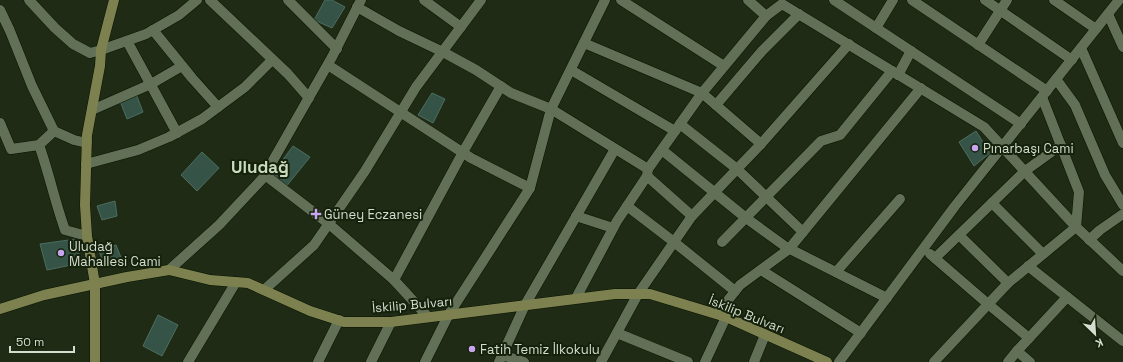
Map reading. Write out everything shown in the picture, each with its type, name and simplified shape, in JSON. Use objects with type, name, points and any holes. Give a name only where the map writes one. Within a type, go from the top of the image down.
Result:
[{"type":"main road","points":[[96,362],[95,284],[87,236],[85,205],[87,143],[100,66],[101,50],[114,0]]},
{"type":"main road","name":"İskilip Bulvarı","points":[[0,309],[44,295],[127,277],[169,270],[210,280],[248,282],[310,311],[344,322],[390,322],[576,298],[615,294],[650,294],[722,316],[827,362]]},
{"type":"street","points":[[29,0],[54,28],[73,44],[90,53],[146,34],[179,15],[197,0]]},
{"type":"street","points":[[210,0],[310,98]]},
{"type":"street","points":[[288,0],[337,49]]},
{"type":"street","points":[[424,0],[461,27]]},
{"type":"street","points":[[264,290],[314,245],[365,171],[416,87],[481,0]]},
{"type":"street","points":[[425,362],[449,314],[530,188],[551,108],[605,0]]},
{"type":"street","points":[[621,0],[724,66]]},
{"type":"street","points":[[748,0],[766,16]]},
{"type":"street","points":[[834,0],[1021,124]]},
{"type":"street","points":[[876,28],[893,0]]},
{"type":"street","points":[[912,0],[978,45],[1045,94],[1061,145],[1079,192],[1076,227],[1008,283],[934,362]]},
{"type":"street","points":[[985,0],[1072,60]]},
{"type":"street","points":[[978,45],[1007,0]]},
{"type":"street","points":[[1054,0],[1096,29]]},
{"type":"street","points":[[839,362],[955,206],[1119,0],[1123,7]]},
{"type":"street","points":[[576,298],[613,228],[647,172],[678,127],[702,93],[724,66],[766,16],[782,2],[799,14],[984,127],[1076,227],[1123,271]]},
{"type":"street","points":[[169,270],[219,225],[264,175],[310,98],[337,49],[359,4],[399,31],[443,52],[511,93],[551,108],[615,149],[647,172],[692,216]]},
{"type":"street","points":[[0,10],[32,86],[54,131],[74,140],[87,143]]},
{"type":"street","points":[[716,104],[762,51],[799,14]]},
{"type":"street","points":[[1108,14],[1123,47]]},
{"type":"street","points":[[153,30],[218,107]]},
{"type":"street","points":[[127,41],[177,133]]},
{"type":"street","points":[[584,42],[702,93],[761,144]]},
{"type":"street","points":[[601,362],[638,294],[692,216],[761,144],[850,44]]},
{"type":"street","points":[[1081,48],[1123,143]]},
{"type":"street","points":[[722,242],[821,141],[840,135],[895,73],[911,51]]},
{"type":"street","points":[[86,164],[138,150],[177,133],[202,119],[245,87],[272,60]]},
{"type":"street","points":[[328,65],[463,152],[530,188]]},
{"type":"street","points":[[92,110],[150,84],[182,66]]},
{"type":"street","points":[[571,70],[678,127],[737,169],[804,232]]},
{"type":"street","points":[[1056,79],[1075,105],[1105,175],[1123,205]]},
{"type":"street","points":[[394,280],[463,152],[501,86]]},
{"type":"street","points":[[705,362],[722,316],[735,291],[740,285],[789,249],[921,88]]},
{"type":"street","points":[[0,123],[11,149],[39,145],[54,131]]},
{"type":"street","points":[[39,145],[65,230],[87,236]]},
{"type":"street","points":[[935,258],[1025,171],[1061,145]]},
{"type":"street","points":[[524,362],[500,359],[525,305],[615,149]]},
{"type":"street","points":[[662,150],[746,218],[789,249],[887,298]]},
{"type":"street","points":[[264,175],[329,224],[394,280],[428,317]]},
{"type":"street","points":[[836,272],[900,199]]},
{"type":"street","points":[[992,203],[1043,254]]},
{"type":"street","points":[[627,206],[735,291]]},
{"type":"street","points":[[1089,240],[1100,230],[1123,214]]},
{"type":"street","points":[[576,216],[613,228]]},
{"type":"street","points":[[959,235],[1008,283]]},
{"type":"street","points":[[924,249],[1030,338]]},
{"type":"street","points":[[1028,266],[1123,341]]},
{"type":"street","points":[[761,270],[861,333]]},
{"type":"street","points":[[188,362],[236,282]]},
{"type":"street","points":[[1008,362],[1067,297]]},
{"type":"street","points":[[318,362],[339,320]]},
{"type":"street","points":[[371,362],[390,322]]},
{"type":"street","points":[[616,334],[688,362]]},
{"type":"street","points":[[754,362],[765,335]]},
{"type":"street","points":[[1017,351],[1030,362]]},
{"type":"building","points":[[325,0],[332,0],[345,7],[332,28],[314,20]]},
{"type":"building","points":[[432,93],[445,99],[433,123],[418,115]]},
{"type":"building","points":[[136,94],[143,112],[127,119],[120,101]]},
{"type":"building","name":"Pınarbaşı Cami","points":[[976,131],[990,153],[974,166],[959,142]]},
{"type":"building","points":[[293,146],[310,157],[285,188],[270,177]]},
{"type":"building","points":[[202,152],[219,168],[197,191],[181,175]]},
{"type":"building","points":[[115,201],[117,216],[102,220],[97,206]]},
{"type":"building","name":"Uludağ Mahallesi Cami","points":[[76,239],[81,263],[47,270],[40,244]]},
{"type":"building","points":[[116,245],[122,260],[105,266],[99,251]]},
{"type":"building","points":[[158,315],[178,325],[162,356],[143,346]]},
{"type":"place","name":"Pınarbaşı Cami","points":[[975,148]]},
{"type":"place","name":"Güney Eczanesi","points":[[316,214]]},
{"type":"place","name":"Uludağ Mahallesi Cami","points":[[61,253]]},
{"type":"place","name":"Fatih Temiz İlkokulu","points":[[472,349]]},
{"type":"district","name":"Uludağ","points":[[260,167]]}]
